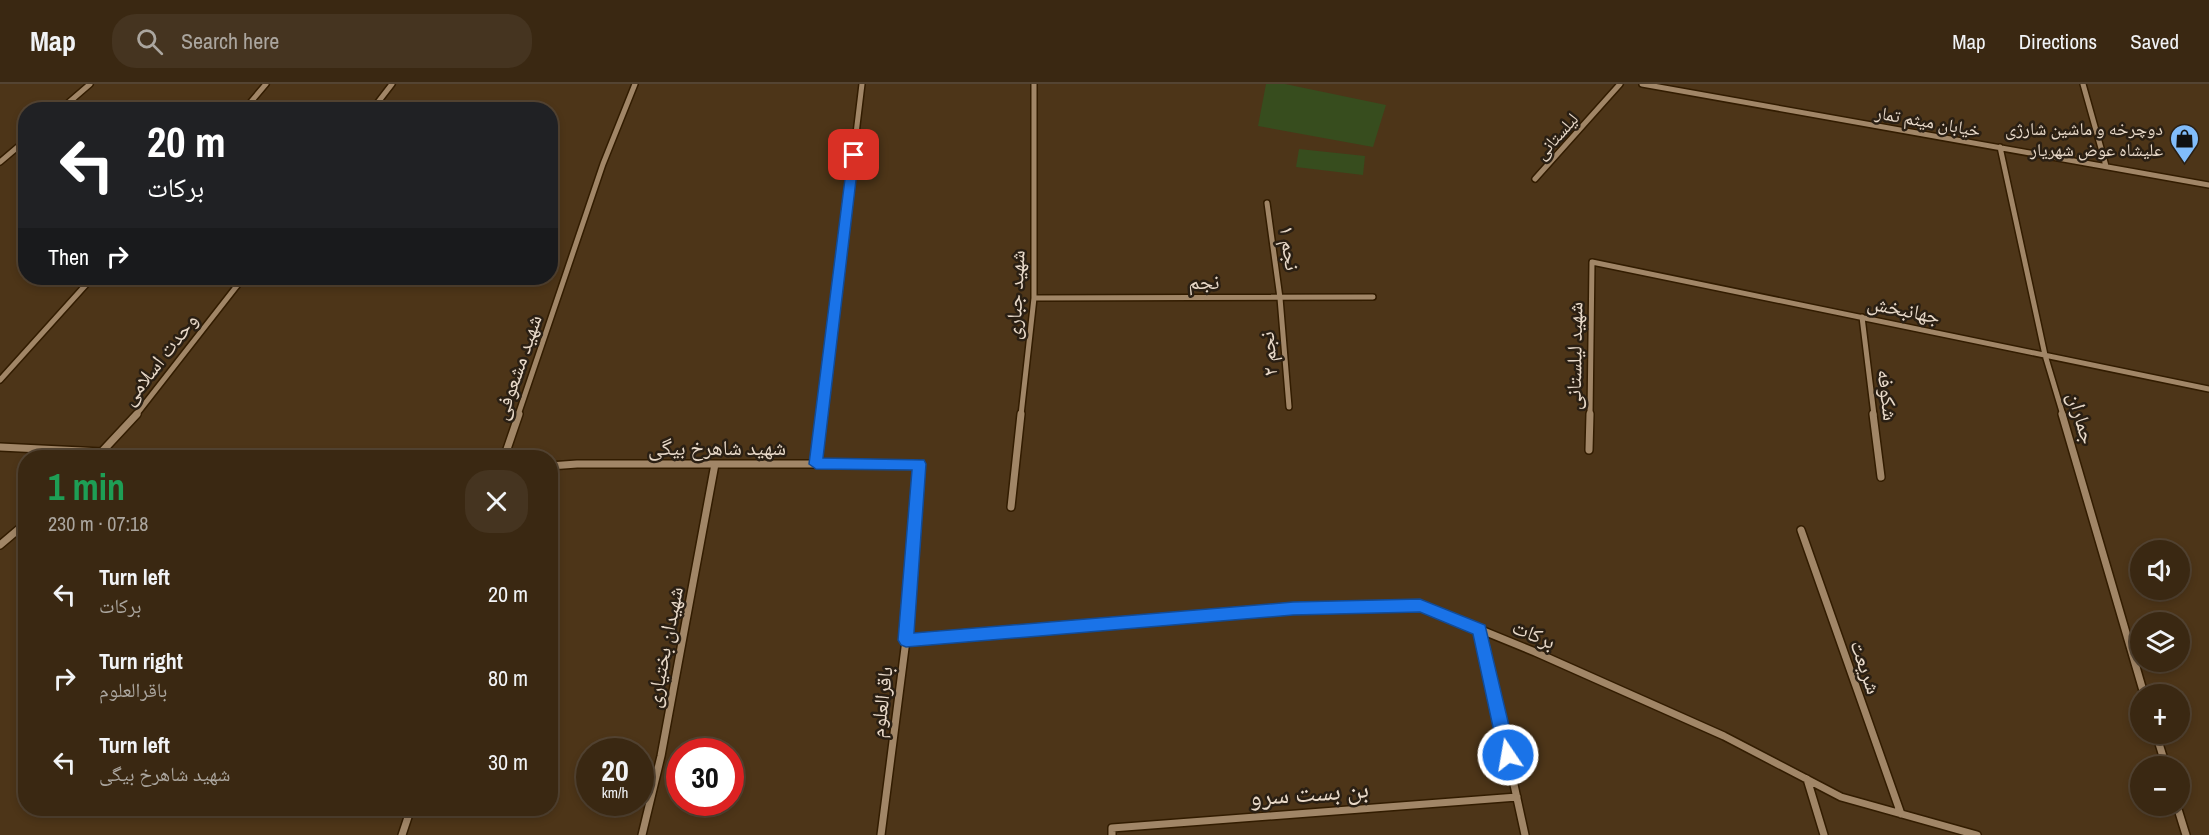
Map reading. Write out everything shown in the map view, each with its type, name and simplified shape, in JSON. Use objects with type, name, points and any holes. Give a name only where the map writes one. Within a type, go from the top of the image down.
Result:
[{"type":"street","points":[[69,102],[90,84]]},
{"type":"street","points":[[250,102],[267,84]]},
{"type":"street","points":[[378,102],[392,84]]},
{"type":"street","name":"شهید مشعوفی","points":[[507,450],[603,164],[635,84]]},
{"type":"street","points":[[816,464],[862,84]]},
{"type":"street","name":"شهید جباری","points":[[1011,507],[1034,298],[1034,84]]},
{"type":"street","name":"لیلستانی","points":[[1535,179],[1620,84]]},
{"type":"street","name":"خیابان میثم تمار","points":[[1642,84],[2209,185]]},
{"type":"street","points":[[2084,84],[2106,166]]},
{"type":"street","points":[[0,162],[18,147]]},
{"type":"street","name":"جماران","points":[[2000,147],[2045,355],[2141,684]]},
{"type":"street","name":"نجم ۱","points":[[1267,203],[1280,298]]},
{"type":"street","name":"جهانبخش","points":[[1592,262],[2209,389]]},
{"type":"street","name":"شهید لیلستانی","points":[[1589,450],[1592,262]]},
{"type":"street","points":[[0,380],[86,285]]},
{"type":"street","name":"وحدت اسلامی","points":[[104,450],[134,418],[238,285]]},
{"type":"street","name":"نجم","points":[[1034,298],[1373,297]]},
{"type":"street","name":"نجم ۲","points":[[1280,298],[1289,407]]},
{"type":"street","name":"شکوفه","points":[[1862,317],[1881,477]]},
{"type":"street","points":[[0,447],[37,450]]},
{"type":"street","name":"شهیدان بختیاری","points":[[642,835],[661,756],[715,464]]},
{"type":"street","name":"شهید شاهرخ بیگی","points":[[558,466],[919,464]]},
{"type":"street","name":"باقرالعلوم","points":[[881,835],[906,640],[919,464]]},
{"type":"street","points":[[0,545],[18,530]]},
{"type":"street","name":"شریعت","points":[[1801,530],[1901,814]]},
{"type":"street","name":"برکات","points":[[906,640],[1293,608],[1420,605],[1724,736],[1841,797],[1977,835]]},
{"type":"street","points":[[1480,629],[1525,835]]},
{"type":"street","points":[[1807,779],[1824,835]]},
{"type":"street","name":"بن بست سرو","points":[[1112,835],[1112,828],[1517,797]]},
{"type":"street","points":[[402,835],[408,816]]},
{"type":"street","points":[[2180,816],[2186,835]]},
{"type":"green space","points":[[1266,84],[1285,84],[1386,105],[1373,147],[1258,126]]},
{"type":"green space","points":[[1299,149],[1365,156],[1363,175],[1296,167]]},
{"type":"place","name":"دوچرخه و ماشین شارژی علیشاه عوض شهریار","points":[[2184,164]]},
{"type":"route","points":[[854,155],[816,464],[919,464],[906,640],[1293,608],[1420,605],[1480,629],[1508,755]]}]
